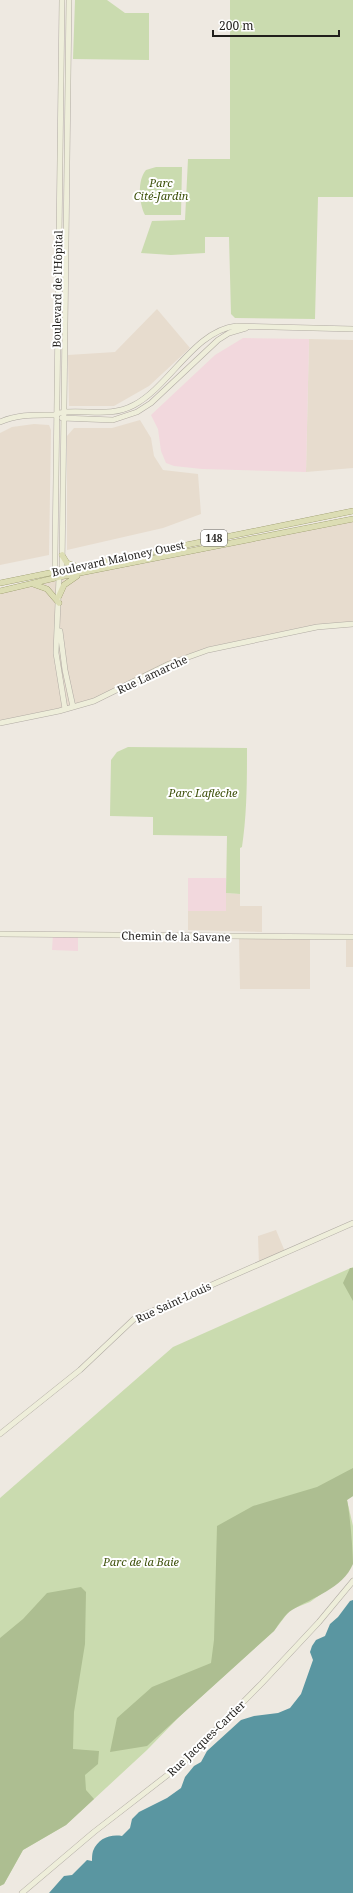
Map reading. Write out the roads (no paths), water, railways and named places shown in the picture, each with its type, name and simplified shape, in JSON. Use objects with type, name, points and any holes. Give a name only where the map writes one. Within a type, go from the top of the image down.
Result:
[{"type":"main road","name":"Boulevard Maloney Ouest","points":[[0,583],[76,566],[353,511]]},
{"type":"main road","name":"Boulevard Maloney Ouest","points":[[0,591],[59,577],[353,519]]},
{"type":"main road","points":[[62,555],[69,564],[76,566]]},
{"type":"main road","points":[[59,596],[62,588],[67,582],[83,573]]},
{"type":"main road","points":[[33,583],[47,589],[59,603]]},
{"type":"street","name":"Boulevard de l'Hôpital","points":[[55,571],[62,0]]},
{"type":"street","name":"Boulevard de l'Hôpital","points":[[65,709],[56,653],[59,577],[62,569],[69,0]]},
{"type":"street","points":[[0,422],[27,415],[56,415],[64,412],[108,412],[126,408],[139,402],[198,346],[224,328],[236,326],[353,329]]},
{"type":"street","points":[[56,415],[64,419],[113,420],[128,417],[142,409],[204,352],[224,336],[253,327]]},
{"type":"street","points":[[198,346],[204,352]]},
{"type":"street","points":[[139,402],[142,409]]},
{"type":"street","points":[[55,571],[59,577]]},
{"type":"street","name":"Boulevard de l'Hôpital","points":[[58,622],[65,670],[73,707]]},
{"type":"street","name":"Rue Lamarche","points":[[0,723],[73,707],[110,694],[169,664],[199,653],[316,627],[353,624]]},
{"type":"street","name":"Chemin de la Savane","points":[[0,934],[353,937]]},
{"type":"street","name":"Rue Saint-Louis","points":[[0,1434],[80,1370],[134,1319],[353,1224]]},
{"type":"street","name":"Rue Jacques-Cartier","points":[[22,1893],[110,1820],[183,1763],[262,1683],[319,1622],[353,1581]]},
{"type":"water","points":[[353,1600],[353,1893],[49,1893],[64,1876],[72,1875],[87,1860],[92,1861],[93,1851],[101,1840],[113,1836],[122,1836],[130,1828],[132,1819],[139,1812],[167,1798],[181,1788],[185,1777],[194,1766],[201,1762],[207,1751],[241,1720],[254,1716],[278,1713],[290,1708],[301,1694],[313,1660],[310,1652],[312,1646],[316,1640],[325,1636],[330,1624],[338,1617],[350,1601]]},
{"type":"park label","name":"Parc Cité-Jardin","points":[[161,188]]},
{"type":"park label","name":"Parc Laflèche","points":[[203,792]]},
{"type":"park label","name":"Parc de la Baie","points":[[141,1561]]}]
